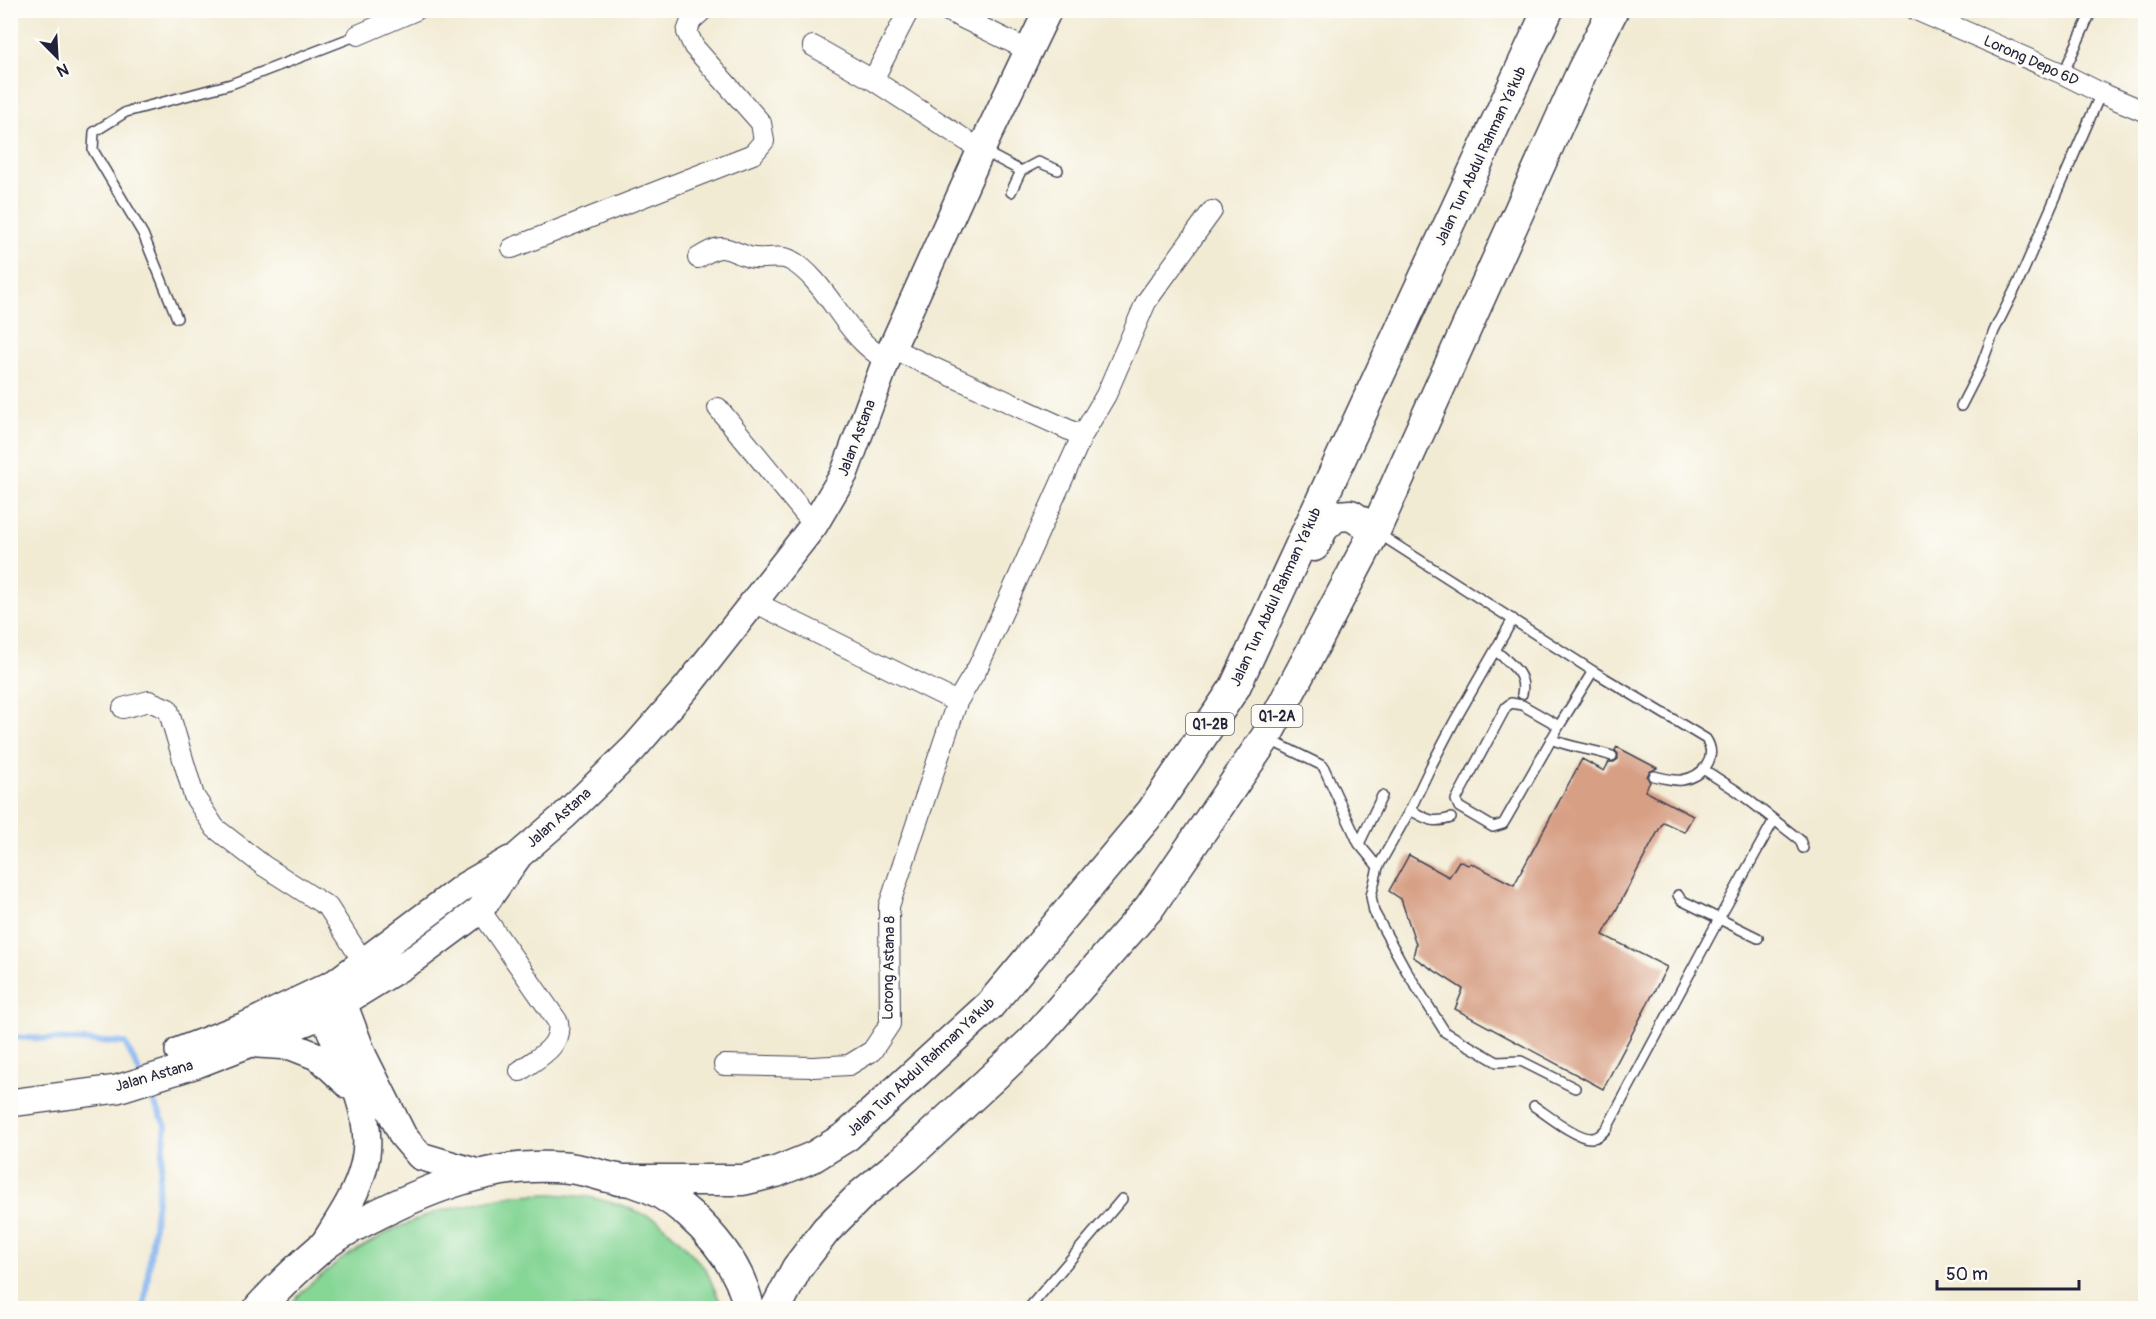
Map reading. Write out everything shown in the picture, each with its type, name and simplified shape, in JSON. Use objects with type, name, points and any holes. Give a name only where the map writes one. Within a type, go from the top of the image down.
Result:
[{"type":"main road","name":"Jalan Astana","points":[[10,1103],[79,1093],[155,1069],[253,1044],[329,999],[417,957],[480,910],[519,855],[634,748],[687,687],[752,601],[814,525],[844,474],[889,355],[981,150],[1048,10]]},
{"type":"main road","name":"Jalan Tun Abdul Rahman Ya'kub","points":[[618,1179],[743,1180],[776,1172],[813,1157],[847,1136],[990,1005],[1152,811],[1235,687],[1548,10]]},
{"type":"main road","name":"Q1-2A","points":[[776,1308],[797,1268],[826,1230],[862,1194],[906,1158],[1033,1040],[1149,908],[1266,737],[1375,531],[1583,69],[1613,10]]},
{"type":"main road","points":[[1235,687],[1257,660],[1323,528],[1336,516],[1351,515],[1375,531]]},
{"type":"main road","name":"Jalan Astana","points":[[155,1069],[245,1026],[329,999],[364,963],[465,886],[519,855]]},
{"type":"main road","points":[[363,1056],[369,1007],[378,991],[417,957]]},
{"type":"main road","points":[[329,999],[363,1056],[403,1136],[420,1156],[481,1174]]},
{"type":"main road","points":[[321,1248],[350,1201],[364,1166],[367,1148],[366,1125],[329,999]]},
{"type":"main road","points":[[253,1044],[291,1046],[319,1057],[357,1093]]},
{"type":"main road","points":[[259,1308],[288,1277],[321,1248],[361,1223],[404,1201],[454,1181],[481,1174],[528,1167],[554,1167],[581,1170],[634,1182],[671,1199],[723,1250],[735,1269],[749,1308]]},
{"type":"street","points":[[358,35],[416,10]]},
{"type":"street","points":[[512,248],[753,154],[764,141],[761,123],[694,47],[687,32],[691,21],[703,10]]},
{"type":"street","points":[[873,80],[909,10]]},
{"type":"street","points":[[946,10],[1030,51]]},
{"type":"street","name":"Lorong Depo 6D","points":[[1916,10],[2145,112]]},
{"type":"street","points":[[813,46],[873,80],[981,150]]},
{"type":"street","name":"Lorong Astana 8","points":[[724,1065],[813,1067],[849,1065],[872,1052],[890,1024],[890,906],[957,702],[978,667],[1082,436],[1106,395],[1146,302],[1212,211]]},
{"type":"street","points":[[698,258],[715,247],[727,248],[751,258],[788,259],[801,268],[819,288],[860,340],[889,355],[1082,436]]},
{"type":"street","points":[[718,408],[814,525]]},
{"type":"street","points":[[752,601],[957,702]]},
{"type":"street","points":[[123,708],[149,701],[168,709],[194,796],[215,828],[264,866],[328,907],[364,963]]},
{"type":"street","points":[[480,910],[558,1022],[560,1033],[553,1047],[520,1071]]},
{"type":"lane","points":[[2063,74],[2091,10]]},
{"type":"lane","points":[[177,318],[143,234],[93,150],[94,132],[126,112],[231,84],[358,35]]},
{"type":"lane","points":[[1961,406],[1980,369],[1994,331],[2019,281],[2101,93]]},
{"type":"lane","points":[[981,150],[1021,171]]},
{"type":"lane","points":[[1011,192],[1021,171],[1038,162],[1058,170]]},
{"type":"lane","points":[[1375,531],[1593,671],[1706,739],[1712,750],[1711,758],[1703,769],[1685,780],[1654,776]]},
{"type":"lane","points":[[1513,619],[1378,867],[1371,896],[1374,912],[1407,972],[1443,1029],[1497,1062],[1521,1061],[1575,1088]]},
{"type":"lane","points":[[1495,650],[1518,671],[1522,679],[1522,694]]},
{"type":"lane","points":[[1559,726],[1522,705],[1511,703],[1506,707],[1457,795],[1456,803],[1488,825],[1493,827],[1503,824],[1593,671]]},
{"type":"lane","points":[[1266,737],[1323,766],[1359,844],[1378,867]]},
{"type":"lane","points":[[1551,740],[1570,748],[1601,752],[1612,756]]},
{"type":"lane","points":[[1703,769],[1737,791],[1800,840],[1803,848]]},
{"type":"lane","points":[[1359,844],[1382,796]]},
{"type":"lane","points":[[1410,810],[1430,821],[1438,822],[1451,818]]},
{"type":"lane","points":[[1534,1106],[1562,1126],[1589,1139],[1599,1137],[1774,820]]},
{"type":"lane","points":[[1678,895],[1681,900],[1758,938]]},
{"type":"lane","points":[[1029,1308],[1122,1198]]},
{"type":"green space","points":[[552,1194],[589,1197],[621,1205],[657,1220],[706,1270],[723,1308],[287,1308],[308,1286],[346,1256],[390,1231],[435,1212],[513,1195]]},
{"type":"building","points":[[1617,747],[1657,768],[1649,772],[1647,777],[1650,782],[1645,791],[1693,816],[1684,832],[1663,822],[1603,935],[1667,967],[1603,1089],[1455,1009],[1463,989],[1413,957],[1416,944],[1401,899],[1389,891],[1409,855],[1449,877],[1459,861],[1468,865],[1471,863],[1514,885],[1582,759],[1604,771],[1609,762],[1618,759],[1615,750]]},
{"type":"waterway","points":[[10,1027],[12,1037],[125,1043],[141,1075]]},
{"type":"waterway","points":[[144,1308],[166,1126],[146,1087]]}]
